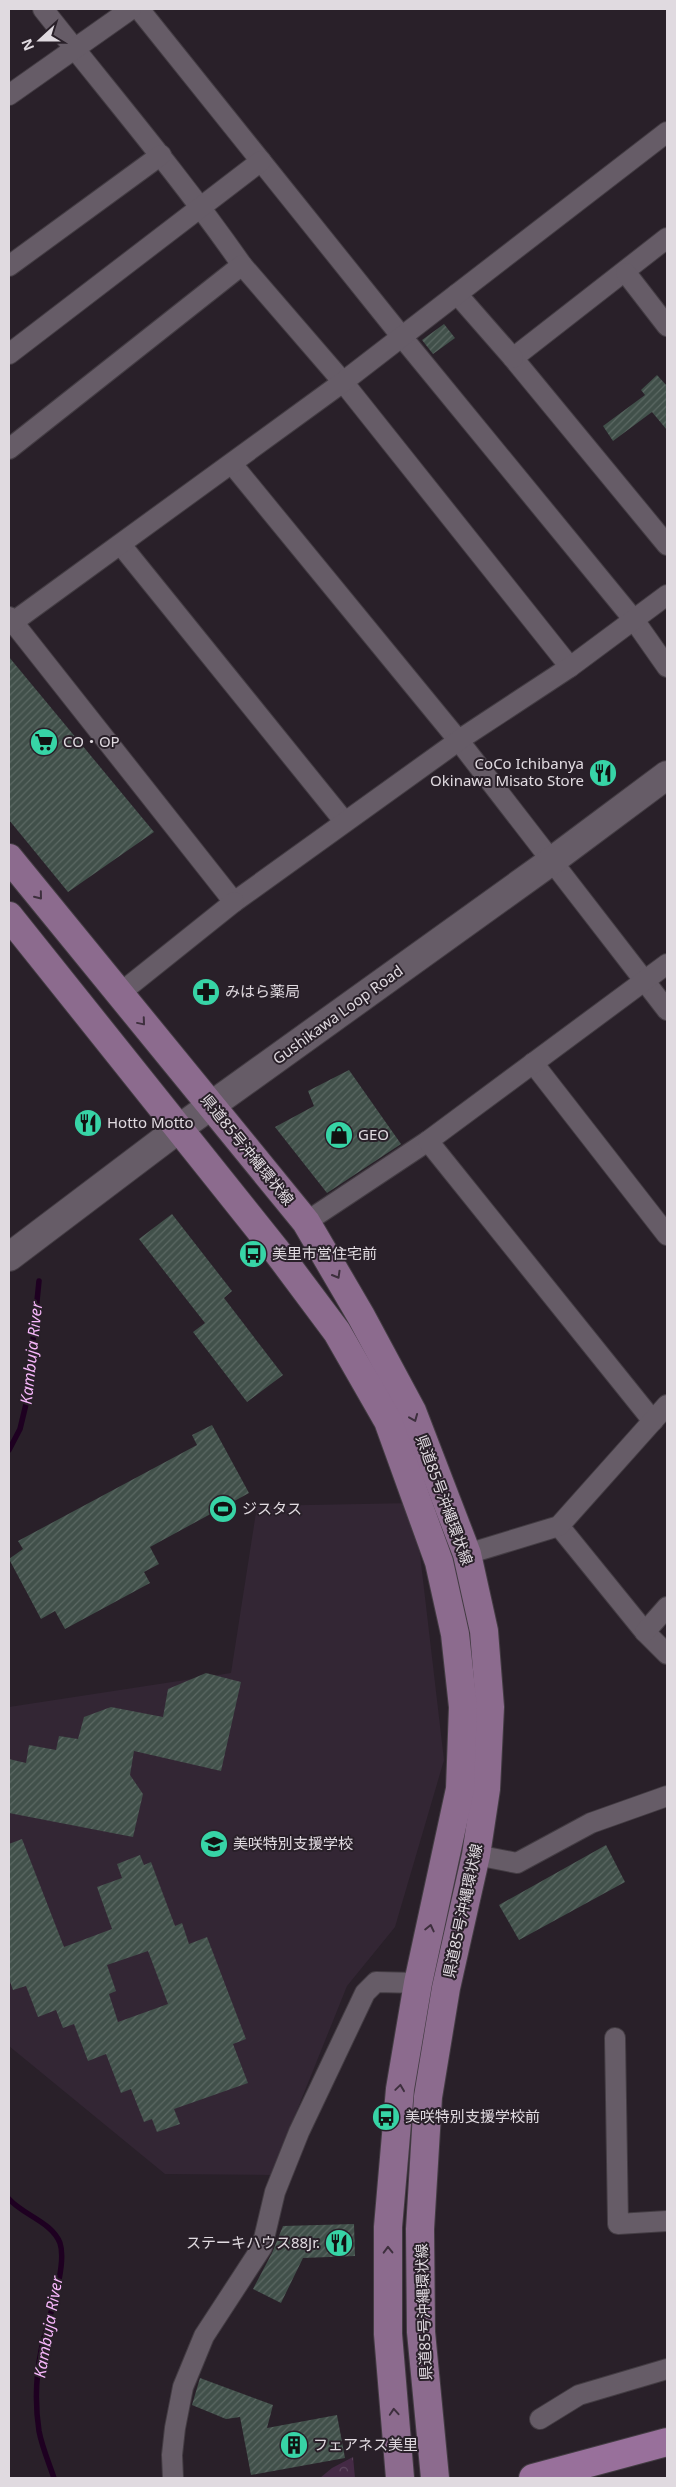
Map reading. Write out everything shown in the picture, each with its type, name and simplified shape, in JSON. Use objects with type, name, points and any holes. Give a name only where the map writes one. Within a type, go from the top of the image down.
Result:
[{"type":"highway","points":[[533,2478],[667,2442]]},
{"type":"main road","name":"Gushikawa Loop Road","points":[[9,1257],[177,1130],[553,860],[667,775]]},
{"type":"main road","name":"県道85号沖縄環状線","points":[[9,858],[306,1222],[361,1316],[412,1411],[466,1554],[484,1631],[490,1707],[486,1789],[476,1855],[446,1988],[428,2097],[420,2229],[421,2332],[435,2478]]},
{"type":"main road","name":"県道85号沖縄環状線","points":[[9,916],[177,1130],[275,1249],[337,1332],[388,1420],[439,1562],[455,1634],[463,1707],[460,1789],[418,1983],[400,2089],[388,2227],[388,2334],[400,2478]]},
{"type":"street","points":[[43,9],[201,205],[242,265],[343,382],[570,667]]},
{"type":"street","points":[[9,95],[131,9]]},
{"type":"street","points":[[139,9],[634,620],[667,667]]},
{"type":"street","points":[[234,902],[10,621],[121,545],[343,382],[667,132]]},
{"type":"street","points":[[9,266],[162,155]]},
{"type":"street","points":[[9,354],[201,205],[261,161]]},
{"type":"street","points":[[512,358],[626,273],[667,238]]},
{"type":"street","points":[[9,449],[242,265]]},
{"type":"street","points":[[626,273],[667,326]]},
{"type":"street","points":[[458,294],[667,545]]},
{"type":"street","points":[[232,464],[459,741],[553,860],[667,1010]]},
{"type":"street","points":[[121,545],[344,821]]},
{"type":"street","points":[[119,994],[234,902],[344,821],[570,667],[667,595]]},
{"type":"street","points":[[306,1222],[428,1141],[667,964]]},
{"type":"street","points":[[533,1063],[667,1235]]},
{"type":"street","points":[[428,1141],[653,1421]]},
{"type":"street","points":[[466,1554],[559,1526],[667,1405]]},
{"type":"street","points":[[559,1526],[645,1632],[667,1654]]},
{"type":"street","points":[[645,1632],[667,1608]]},
{"type":"street","points":[[476,1855],[517,1863],[592,1823],[667,1796]]},
{"type":"street","points":[[173,2478],[174,2428],[184,2387],[204,2336],[262,2247],[275,2192],[300,2132],[365,1993],[376,1982],[418,1983]]},
{"type":"street","points":[[615,2038],[618,2224],[667,2221]]},
{"type":"street","points":[[540,2419],[579,2395],[667,2369]]},
{"type":"shaded area","name":"美咲特別支援学校","points":[[414,1503],[444,1760],[395,1927],[347,1986],[271,2175],[165,2174],[9,2046],[9,1707],[231,1673],[257,1506]]},
{"type":"green space","points":[[353,2457],[355,2478],[320,2478],[332,2468]]},
{"type":"building","points":[[444,324],[455,338],[433,354],[422,340]]},
{"type":"building","points":[[657,375],[667,386],[667,430],[652,412],[613,441],[603,426],[645,395],[641,390]]},
{"type":"building","name":"CO・OP","points":[[9,657],[154,832],[68,892],[9,820]]},
{"type":"building","name":"GEO","points":[[349,1070],[401,1144],[327,1193],[275,1127],[314,1106],[308,1091]]},
{"type":"building","points":[[172,1214],[232,1291],[224,1298],[283,1375],[247,1402],[193,1332],[205,1323],[139,1239]]},
{"type":"building","points":[[212,1425],[249,1493],[150,1547],[159,1564],[144,1572],[150,1583],[65,1629],[55,1611],[41,1619],[9,1559],[23,1549],[18,1541],[197,1445],[192,1435]]},
{"type":"building","points":[[206,1673],[241,1682],[221,1771],[134,1751],[130,1775],[143,1794],[133,1837],[9,1813],[9,1759],[26,1763],[29,1745],[56,1750],[59,1736],[78,1739],[84,1717],[111,1707],[163,1717],[168,1689]]},
{"type":"building","points":[[22,1839],[64,1947],[112,1929],[97,1887],[122,1878],[117,1864],[140,1855],[144,1865],[151,1862],[175,1926],[182,1923],[189,1944],[207,1937],[246,2039],[233,2044],[248,2083],[174,2109],[180,2124],[157,2132],[152,2119],[144,2122],[131,2089],[121,2093],[106,2054],[88,2061],[74,2024],[63,2028],[56,2010],[38,2017],[26,1986],[13,1990],[9,1979],[9,1844]],"holes":[[[148,1951],[168,2004],[118,2022],[109,1994],[116,1991],[107,1965]]]},
{"type":"building","points":[[606,1845],[625,1882],[519,1940],[499,1905]]},
{"type":"building","points":[[354,2224],[355,2256],[303,2258],[281,2303],[253,2289],[272,2253],[283,2226]]},
{"type":"building","name":"フェアネス美里","points":[[200,2378],[273,2405],[267,2428],[337,2415],[345,2458],[251,2475],[240,2417],[226,2419],[192,2405]]},
{"type":"waterway","name":"Kambuja River","points":[[9,1450],[20,1429],[27,1400],[39,1281]]},
{"type":"waterway","name":"Kambuja River","points":[[9,2199],[51,2230],[60,2243],[62,2253],[59,2281],[41,2351],[37,2391],[39,2431],[54,2478]]},
{"type":"place","name":"CO・OP","points":[[44,742]]},
{"type":"place","name":"CoCo Ichibanya Okinawa Misato Store","points":[[603,773]]},
{"type":"place","name":"みはら薬局","points":[[206,992]]},
{"type":"place","name":"Hotto Motto","points":[[88,1123]]},
{"type":"place","name":"GEO","points":[[339,1135]]},
{"type":"place","name":"美里市営住宅前","points":[[253,1254]]},
{"type":"place","name":"ジスタス","points":[[223,1509]]},
{"type":"place","name":"美咲特別支援学校","points":[[214,1844]]},
{"type":"place","name":"美咲特別支援学校前","points":[[386,2117]]},
{"type":"place","name":"ステーキハウス88Jr.","points":[[339,2243]]},
{"type":"place","name":"フェアネス美里","points":[[294,2445]]}]
